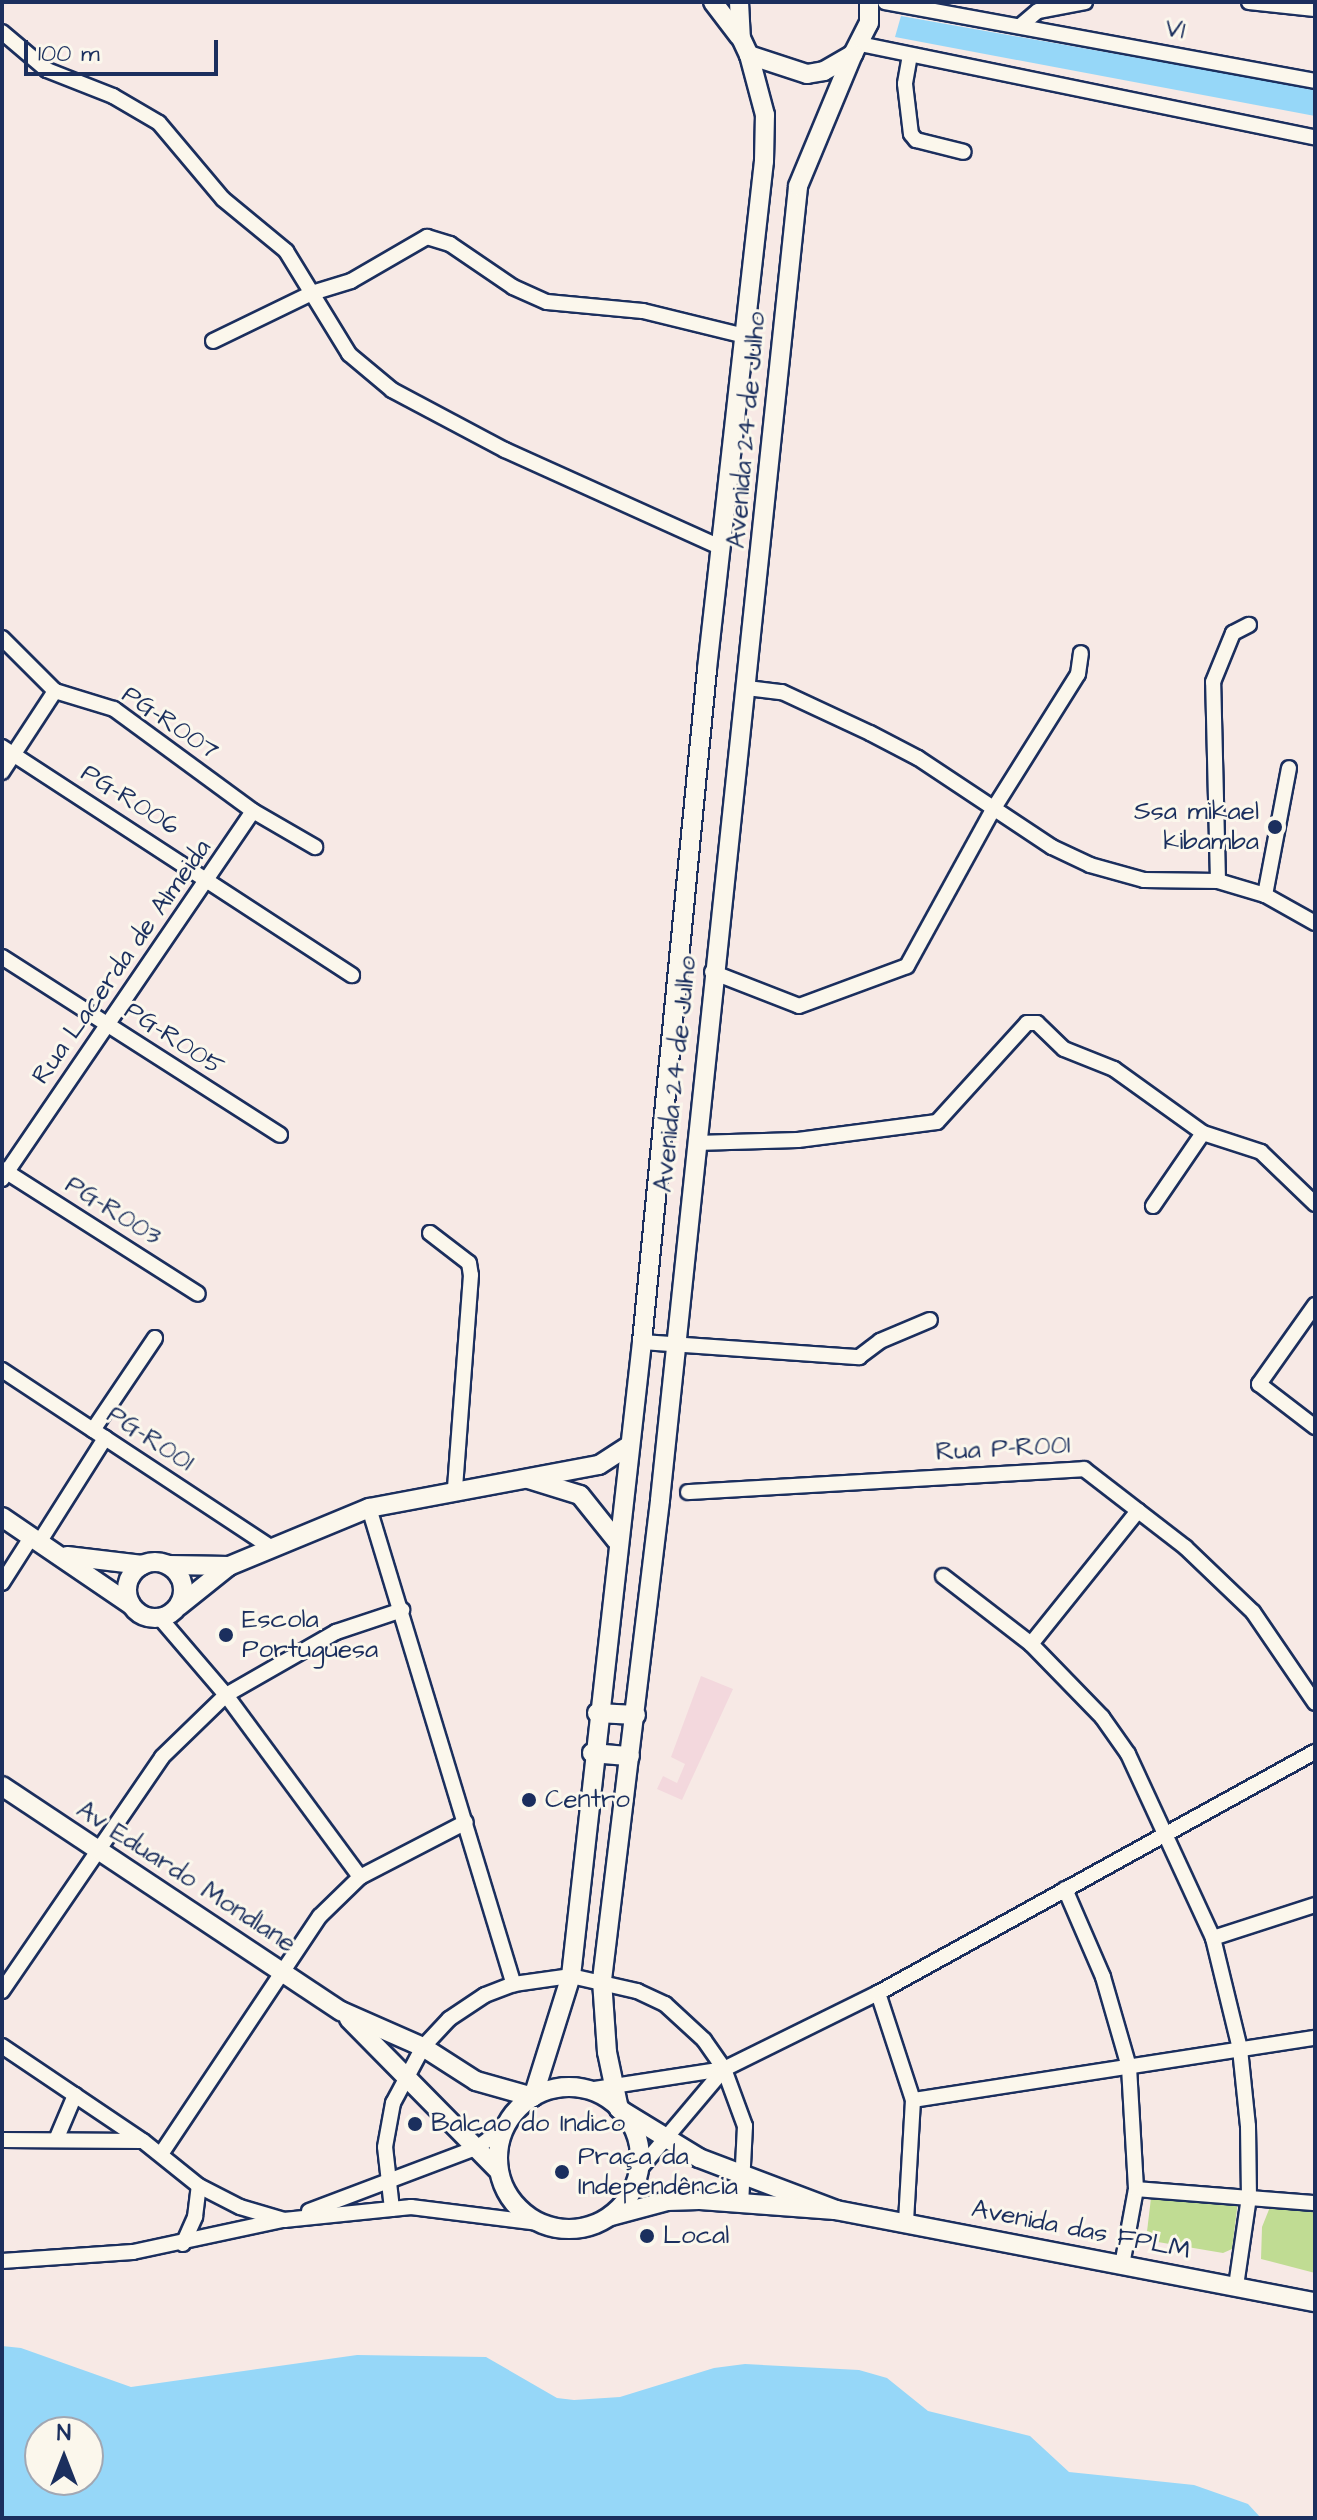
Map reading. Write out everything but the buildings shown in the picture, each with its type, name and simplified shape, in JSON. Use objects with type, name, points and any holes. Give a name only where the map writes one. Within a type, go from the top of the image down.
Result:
[{"type":"street","points":[[713,2],[745,47],[807,74],[824,71],[856,49],[910,55],[1315,137]]},
{"type":"street","points":[[739,2],[745,47]]},
{"type":"street","name":"Avenida 24 de Julho","points":[[619,2109],[602,1980],[636,1715],[713,964],[747,688],[798,186],[856,49],[869,2]]},
{"type":"street","name":"V1","points":[[885,2],[1315,81]]},
{"type":"street","points":[[1020,26],[1038,11],[1085,2]]},
{"type":"street","points":[[1249,2],[1315,9]]},
{"type":"street","points":[[2,32],[47,70],[113,96],[159,123],[223,199],[286,251],[349,354],[392,390],[505,450],[720,547]]},
{"type":"street","name":"Avenida 24 de Julho","points":[[533,2097],[571,1976],[592,1753],[642,1342],[720,547],[764,161],[765,115],[745,47]]},
{"type":"street","points":[[910,55],[905,84],[911,134],[916,140],[964,152]]},
{"type":"street","points":[[213,341],[312,293],[351,281],[427,237],[438,238],[513,287],[547,302],[643,311],[745,336]]},
{"type":"street","points":[[1218,881],[1213,682],[1233,633],[1249,625]]},
{"type":"street","name":"PG-R007","points":[[2,638],[55,691],[114,709],[253,811],[315,847]]},
{"type":"street","points":[[681,952],[713,964],[799,1006],[907,966],[994,808],[1078,674],[1081,653]]},
{"type":"street","points":[[747,688],[782,692],[870,733],[1052,847],[1116,875],[1218,881],[1265,895],[1315,923]]},
{"type":"street","points":[[2,772],[8,750],[55,691]]},
{"type":"street","name":"PG-R006","points":[[8,750],[352,975]]},
{"type":"street","points":[[1265,895],[1289,768]]},
{"type":"street","name":"Rua Lacerda de Almeida","points":[[3,1173],[210,880],[253,811]]},
{"type":"street","points":[[685,920],[718,924]]},
{"type":"street","name":"PG-R005","points":[[2,957],[280,1135]]},
{"type":"street","points":[[696,1143],[798,1140],[937,1122],[1027,1023],[1037,1023],[1064,1049],[1127,1076],[1203,1133],[1261,1152],[1315,1204]]},
{"type":"street","points":[[1153,1206],[1203,1133]]},
{"type":"street","name":"PG-R003","points":[[3,1173],[198,1294]]},
{"type":"street","points":[[430,1233],[469,1263],[455,1488]]},
{"type":"street","points":[[645,1303],[678,1307]]},
{"type":"street","points":[[1315,1305],[1259,1384],[1315,1427]]},
{"type":"street","points":[[642,1342],[859,1357],[880,1341],[930,1320]]},
{"type":"street","points":[[2,1583],[36,1538],[155,1338]]},
{"type":"street","name":"PG-R001","points":[[2,1370],[272,1548]]},
{"type":"street","points":[[2,1517],[64,1555],[144,1616],[160,1618],[229,1566],[369,1508],[455,1488],[599,1465],[628,1446]]},
{"type":"street","name":"Rua P-R001","points":[[688,1492],[1084,1469],[1138,1511],[1253,1612],[1315,1703]]},
{"type":"street","points":[[526,1478],[580,1495],[616,1540]]},
{"type":"street","points":[[369,1508],[514,1984]]},
{"type":"street","points":[[1031,1644],[1138,1511]]},
{"type":"street","points":[[64,1555],[142,1565],[229,1566]]},
{"type":"street","points":[[131,1605],[127,1587],[142,1565]]},
{"type":"street","points":[[169,1565],[184,1588],[179,1606]]},
{"type":"street","points":[[943,1576],[1031,1644],[1068,1677],[1118,1738],[1166,1832],[1213,1938],[1240,2049],[1249,2197],[1236,2286]]},
{"type":"street","points":[[2,1991],[95,1850],[162,1757],[226,1695],[336,1632],[402,1610]]},
{"type":"street","points":[[160,1618],[226,1695],[360,1877]]},
{"type":"street","points":[[597,1713],[636,1715]]},
{"type":"street","points":[[341,2011],[423,2047],[476,2081],[533,2097],[569,2087],[587,2090],[724,2069],[878,1993],[1315,1752]]},
{"type":"street","points":[[592,1753],[630,1756]]},
{"type":"street","name":"Av Eduardo Mondlane","points":[[2,1786],[341,2011]]},
{"type":"street","points":[[161,2154],[280,1970],[320,1916],[360,1877],[466,1822]]},
{"type":"street","points":[[1065,1889],[1103,1977],[1129,2067],[1136,2189],[1122,2265]]},
{"type":"street","points":[[1213,1938],[1315,1905]]},
{"type":"street","points":[[392,2209],[386,2183],[385,2147],[405,2075],[423,2047],[449,2019],[514,1984],[571,1976],[602,1980],[665,2004],[704,2040],[724,2069],[745,2126],[746,2179],[741,2204]]},
{"type":"street","points":[[878,1993],[913,2100],[906,2223]]},
{"type":"street","points":[[341,2011],[478,2147],[498,2170],[506,2192],[539,2223]]},
{"type":"street","points":[[913,2100],[1315,2038]]},
{"type":"street","points":[[2,2046],[143,2141],[199,2186],[240,2207],[284,2220],[392,2209],[471,2210],[575,2229],[611,2216],[624,2203],[639,2170],[662,2138],[724,2069]]},
{"type":"street","points":[[587,2090],[619,2109],[637,2137],[639,2170]]},
{"type":"street","points":[[56,2140],[75,2095]]},
{"type":"street","points":[[2,2261],[183,2244],[284,2220],[478,2147],[505,2127],[533,2097]]},
{"type":"street","name":"Avenida das FPLM","points":[[619,2109],[662,2138],[746,2179],[836,2210]]},
{"type":"street","points":[[498,2170],[505,2127]]},
{"type":"street","points":[[2,2140],[143,2141]]},
{"type":"street","points":[[183,2244],[195,2217],[199,2186]]},
{"type":"street","points":[[1136,2189],[1315,2203]]},
{"type":"street","name":"Avenida das FPLM","points":[[611,2216],[667,2201],[836,2210],[1315,2302]]},
{"type":"shaded area","points":[[701,1676],[733,1689],[682,1800],[657,1789],[663,1776],[677,1783],[685,1764],[671,1757]]},
{"type":"green space","points":[[1164,2195],[1238,2201],[1232,2249],[1223,2253],[1146,2240],[1151,2198]]},
{"type":"green space","points":[[1270,2207],[1315,2207],[1315,2273],[1261,2259],[1262,2227]]},
{"type":"water","points":[[901,16],[1315,89],[1315,116],[895,37]]},
{"type":"water","points":[[2,2346],[21,2348],[131,2387],[357,2355],[486,2357],[557,2398],[574,2400],[620,2397],[714,2368],[745,2364],[859,2370],[887,2378],[928,2411],[1030,2436],[1069,2472],[1194,2485],[1248,2504],[1261,2518],[2,2518]]},
{"type":"place","name":"Ssa mikael kibamba","points":[[1275,827]]},
{"type":"place","name":"Escola Portuguesa","points":[[226,1635]]},
{"type":"place","name":"Centro","points":[[529,1800]]},
{"type":"place","name":"Balcao do Indico","points":[[415,2124]]},
{"type":"place","name":"Praça da Independência","points":[[562,2172]]},
{"type":"place","name":"Local","points":[[647,2236]]}]
